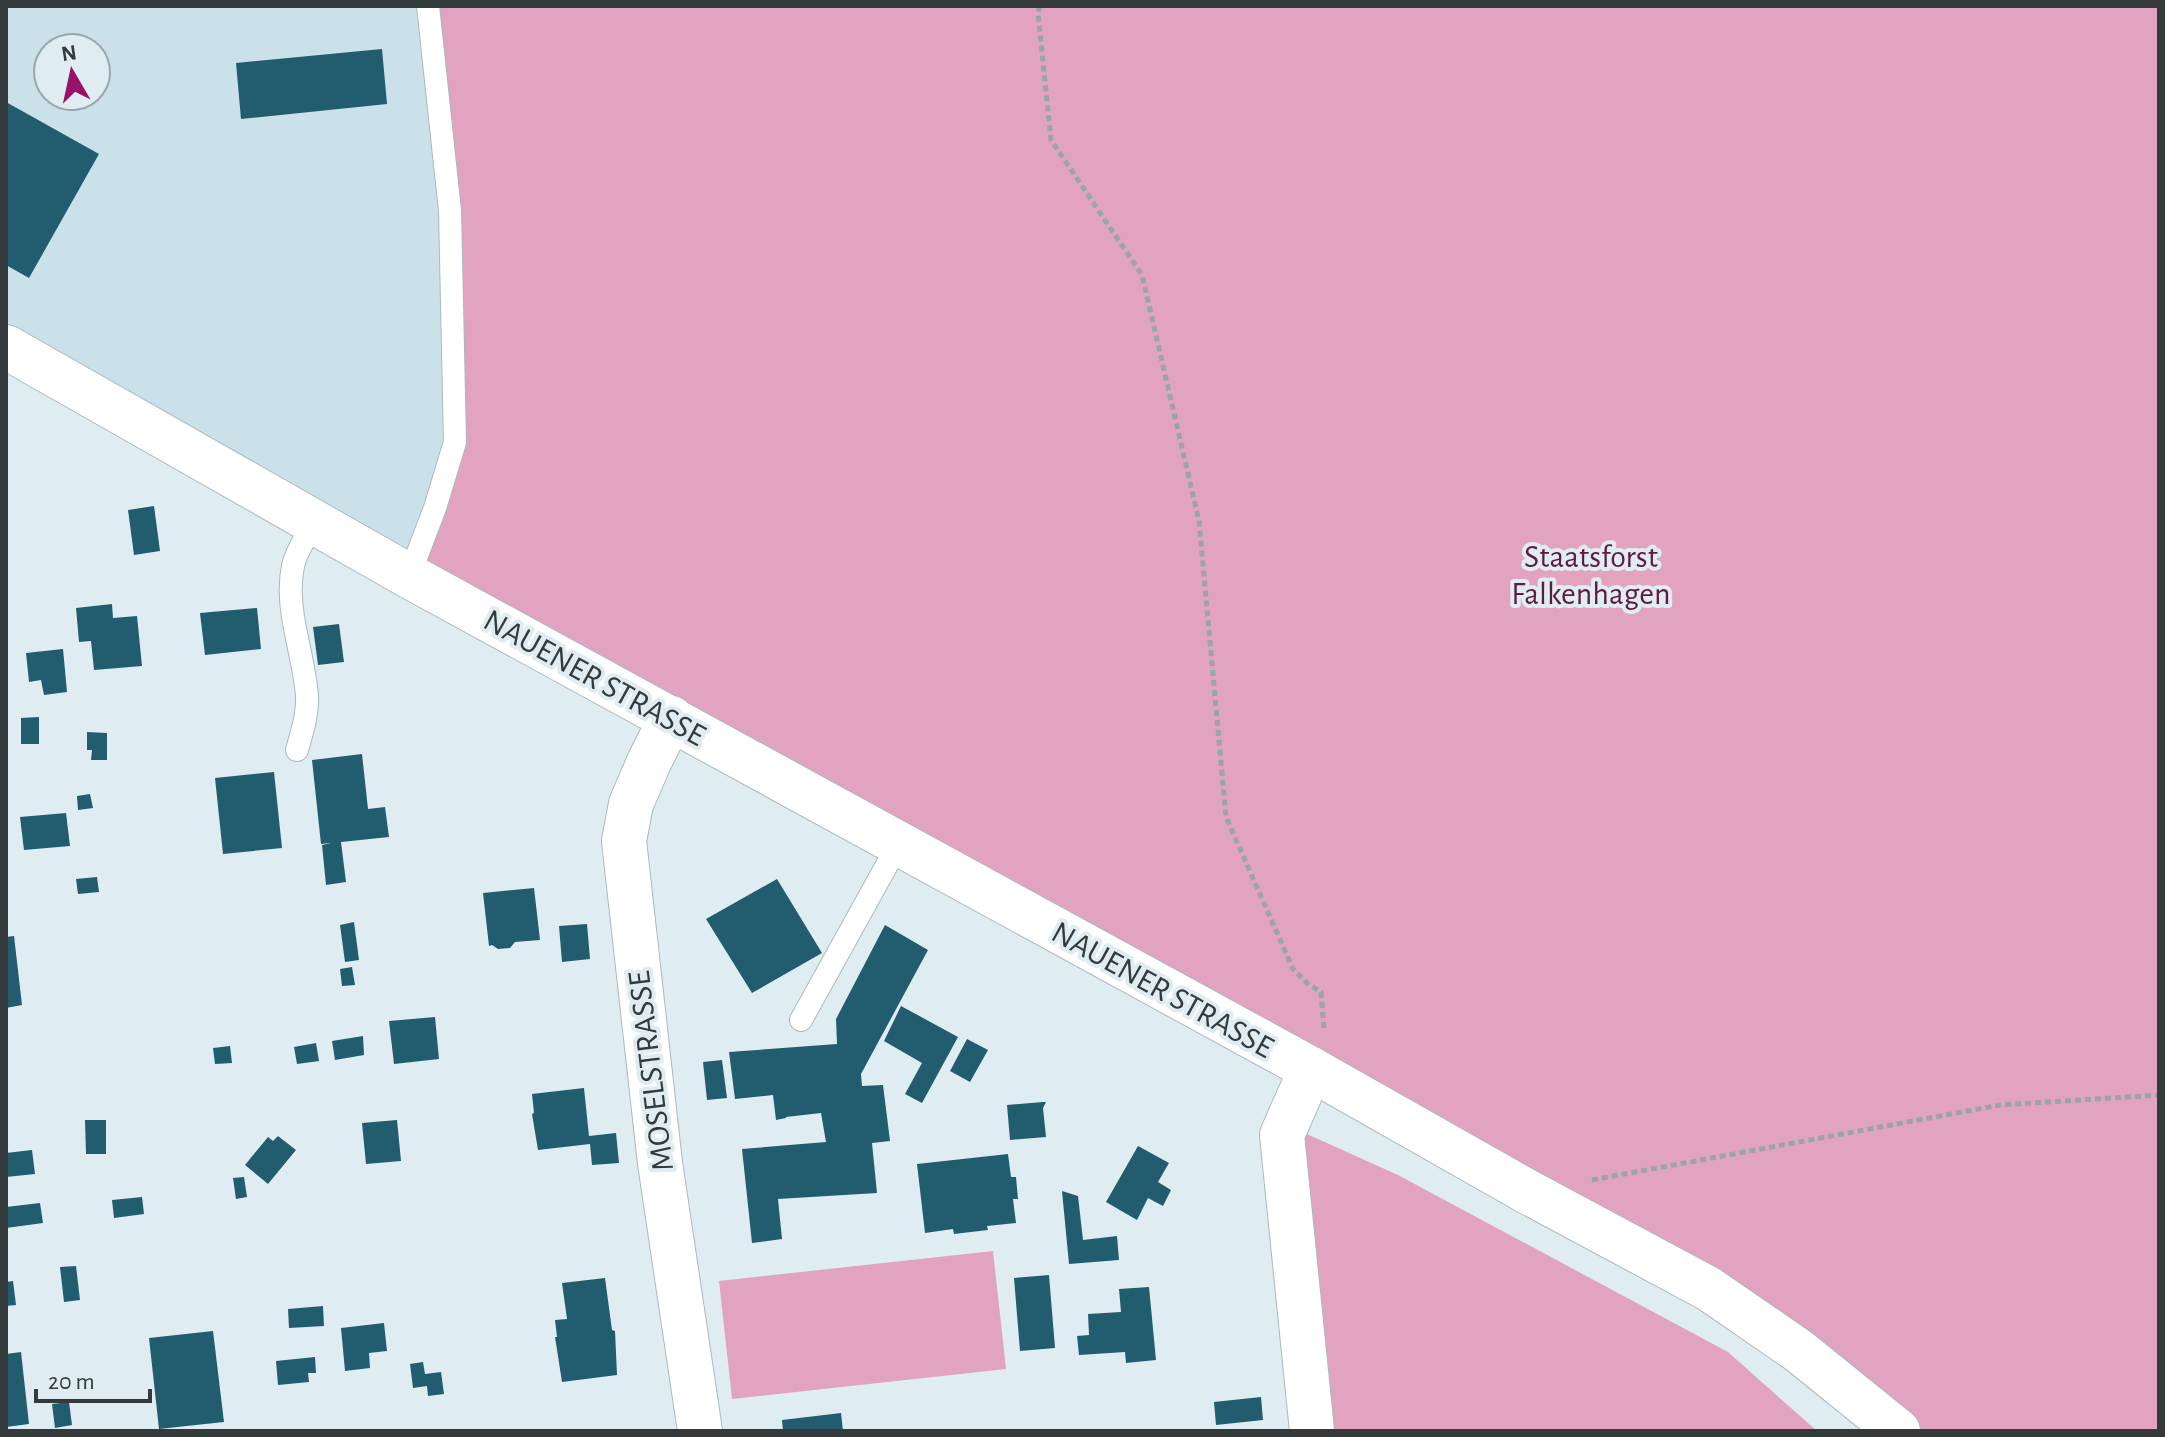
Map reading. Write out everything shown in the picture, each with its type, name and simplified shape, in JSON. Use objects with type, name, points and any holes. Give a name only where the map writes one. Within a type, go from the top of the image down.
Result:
[{"type":"main road","name":"NAUENER STRASSE","points":[[6,347],[409,576],[1709,1289],[1799,1351],[1898,1431]]},
{"type":"main road","name":"MOSELSTRASSE","points":[[671,718],[631,804],[624,841],[660,1163],[700,1431]]},
{"type":"main road","points":[[1312,1431],[1282,1135],[1316,1072]]},
{"type":"lane","points":[[409,576],[435,508],[455,442],[450,211],[428,6]]},
{"type":"lane","points":[[297,750],[306,716],[307,696],[290,584],[293,563],[314,522]]},
{"type":"lane","points":[[801,1020],[898,845]]},
{"type":"path","points":[[1040,6],[1038,13],[1051,140],[1142,275],[1199,521],[1226,817],[1293,969],[1321,992],[1326,1044],[1316,1072]]},
{"type":"path","points":[[1591,1180],[2000,1105],[2159,1095]]},
{"type":"shaded area","points":[[6,6],[428,6],[455,442],[409,576],[6,365]]},
{"type":"green space","name":"Staatsforst Falkenhagen","points":[[428,6],[2159,6],[2159,1431],[1898,1431],[1799,1351],[409,576],[455,442]]},
{"type":"green space","points":[[1298,1130],[1398,1175],[1728,1352],[1817,1431],[1327,1431]]},
{"type":"green space","points":[[993,1251],[1006,1369],[732,1399],[719,1281]]},
{"type":"building","points":[[382,49],[387,104],[241,119],[236,63]]},
{"type":"building","points":[[6,102],[99,154],[29,278],[6,265]]},
{"type":"building","points":[[154,506],[160,551],[134,555],[128,510]]},
{"type":"building","points":[[112,604],[113,618],[137,616],[142,666],[94,670],[91,641],[79,642],[76,608]]},
{"type":"building","points":[[257,608],[261,649],[205,655],[200,613]]},
{"type":"building","points":[[339,624],[344,662],[318,665],[313,627]]},
{"type":"building","points":[[63,649],[67,692],[44,695],[41,680],[29,682],[26,653]]},
{"type":"building","points":[[39,717],[39,744],[21,744],[21,718]]},
{"type":"building","points":[[87,732],[107,733],[107,760],[91,760],[92,750],[87,750]]},
{"type":"building","points":[[362,754],[368,809],[385,807],[389,837],[341,842],[346,882],[326,885],[322,845],[331,843],[321,844],[312,760]]},
{"type":"building","points":[[274,772],[282,848],[223,854],[215,778]]},
{"type":"building","points":[[90,794],[93,808],[78,810],[77,796]]},
{"type":"building","points":[[66,813],[70,846],[24,850],[20,817]]},
{"type":"building","points":[[97,877],[99,892],[78,894],[76,879]]},
{"type":"building","points":[[777,879],[822,953],[752,993],[706,919]]},
{"type":"building","points":[[534,888],[540,940],[515,942],[510,948],[489,946],[483,893]]},
{"type":"building","points":[[354,922],[359,960],[345,962],[340,925]]},
{"type":"building","points":[[587,924],[590,959],[562,962],[559,926]]},
{"type":"building","points":[[885,925],[928,950],[861,1074],[862,1086],[883,1085],[890,1141],[872,1143],[877,1193],[778,1199],[782,1239],[752,1243],[742,1149],[826,1142],[821,1113],[776,1120],[773,1095],[735,1099],[729,1052],[837,1044],[836,1019]]},
{"type":"building","points":[[14,936],[22,1005],[6,1008],[6,937]]},
{"type":"building","points":[[352,967],[355,985],[342,986],[340,969]]},
{"type":"building","points":[[901,1006],[958,1037],[922,1103],[905,1094],[922,1063],[884,1041]]},
{"type":"building","points":[[435,1017],[439,1059],[394,1064],[389,1021]]},
{"type":"building","points":[[363,1036],[364,1055],[335,1060],[332,1041]]},
{"type":"building","points":[[967,1039],[988,1050],[970,1082],[950,1071]]},
{"type":"building","points":[[316,1043],[319,1061],[297,1064],[294,1047]]},
{"type":"building","points":[[230,1046],[232,1063],[215,1064],[213,1048]]},
{"type":"building","points":[[722,1060],[727,1098],[707,1100],[703,1062]]},
{"type":"building","points":[[584,1088],[589,1136],[616,1133],[619,1163],[592,1165],[590,1144],[538,1150],[532,1094]]},
{"type":"building","points":[[1046,1102],[1043,1108],[1046,1137],[1010,1140],[1007,1105]]},
{"type":"building","points":[[85,1120],[106,1120],[106,1154],[86,1154]]},
{"type":"building","points":[[397,1120],[401,1161],[366,1164],[362,1123]]},
{"type":"building","points":[[278,1136],[296,1150],[268,1184],[245,1165],[268,1137],[273,1141]]},
{"type":"building","points":[[1138,1146],[1169,1163],[1158,1182],[1171,1190],[1163,1206],[1148,1198],[1137,1220],[1106,1202]]},
{"type":"building","points":[[32,1150],[35,1174],[6,1177],[6,1153]]},
{"type":"building","points":[[1008,1154],[1011,1177],[1016,1177],[1018,1199],[1013,1199],[1016,1223],[954,1234],[953,1229],[925,1233],[917,1164]]},
{"type":"building","points":[[244,1177],[247,1197],[236,1199],[233,1178]]},
{"type":"building","points":[[1062,1191],[1078,1196],[1083,1240],[1117,1236],[1119,1260],[1069,1264]]},
{"type":"building","points":[[142,1197],[144,1214],[114,1218],[112,1200]]},
{"type":"building","points":[[40,1203],[43,1223],[6,1228],[6,1207]]},
{"type":"building","points":[[76,1266],[80,1300],[64,1302],[60,1267]]},
{"type":"building","points":[[1049,1275],[1055,1348],[1020,1351],[1014,1278]]},
{"type":"building","points":[[605,1278],[612,1330],[615,1331],[617,1375],[562,1382],[555,1320],[567,1319],[562,1283]]},
{"type":"building","points":[[13,1281],[16,1305],[6,1306],[6,1282]]},
{"type":"building","points":[[1149,1287],[1156,1360],[1126,1363],[1125,1352],[1079,1355],[1077,1336],[1089,1335],[1088,1314],[1121,1312],[1119,1289]]},
{"type":"building","points":[[323,1306],[324,1326],[289,1328],[288,1309]]},
{"type":"building","points":[[384,1323],[387,1351],[369,1353],[370,1368],[345,1371],[341,1328]]},
{"type":"building","points":[[213,1331],[224,1422],[159,1429],[149,1338]]},
{"type":"building","points":[[21,1352],[29,1424],[6,1427],[6,1354]]},
{"type":"building","points":[[315,1357],[316,1373],[308,1373],[309,1382],[278,1385],[276,1361]]},
{"type":"building","points":[[423,1362],[425,1374],[441,1372],[444,1394],[428,1396],[427,1386],[413,1388],[410,1364]]},
{"type":"building","points":[[1261,1397],[1263,1420],[1216,1425],[1214,1402]]},
{"type":"building","points":[[69,1402],[72,1425],[55,1428],[52,1404]]},
{"type":"building","points":[[841,1413],[843,1431],[783,1431],[782,1420]]}]
